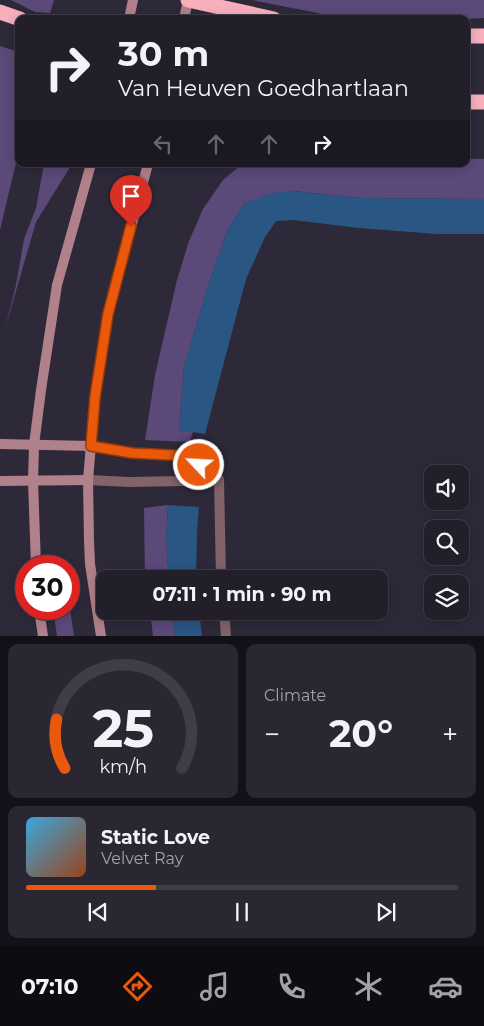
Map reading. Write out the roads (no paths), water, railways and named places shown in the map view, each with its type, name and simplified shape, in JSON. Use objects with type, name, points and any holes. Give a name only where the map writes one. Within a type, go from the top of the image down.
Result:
[{"type":"highway","points":[[188,0],[256,15]]},
{"type":"highway","points":[[0,12],[15,17]]},
{"type":"highway","points":[[470,36],[484,36]]},
{"type":"highway","points":[[470,102],[484,102]]},
{"type":"main road","points":[[130,15],[133,0]]},
{"type":"main road","points":[[185,15],[188,0]]},
{"type":"main road","points":[[36,555],[33,481],[34,445],[40,390],[57,285],[90,167]]},
{"type":"main road","points":[[101,636],[90,564],[89,541],[88,480],[95,397],[108,314],[147,167]]},
{"type":"main road","points":[[0,444],[91,446]]},
{"type":"main road","points":[[0,481],[88,480]]},
{"type":"main road","points":[[41,620],[43,636]]},
{"type":"street","points":[[91,446],[132,453],[190,456],[208,474],[219,479],[221,570]]},
{"type":"street","points":[[88,480],[129,482],[186,481],[208,474]]},
{"type":"street","points":[[225,620],[226,636]]},
{"type":"water","points":[[293,191],[360,198],[484,199],[484,234],[437,234],[359,228],[293,220],[276,221],[265,237],[246,279],[205,434],[179,430],[184,367],[209,283],[228,229],[244,204],[271,193]]},
{"type":"water","points":[[168,505],[199,507],[196,570],[168,570],[166,541]]},
{"type":"water","points":[[173,620],[200,620],[202,636],[175,636]]}]
